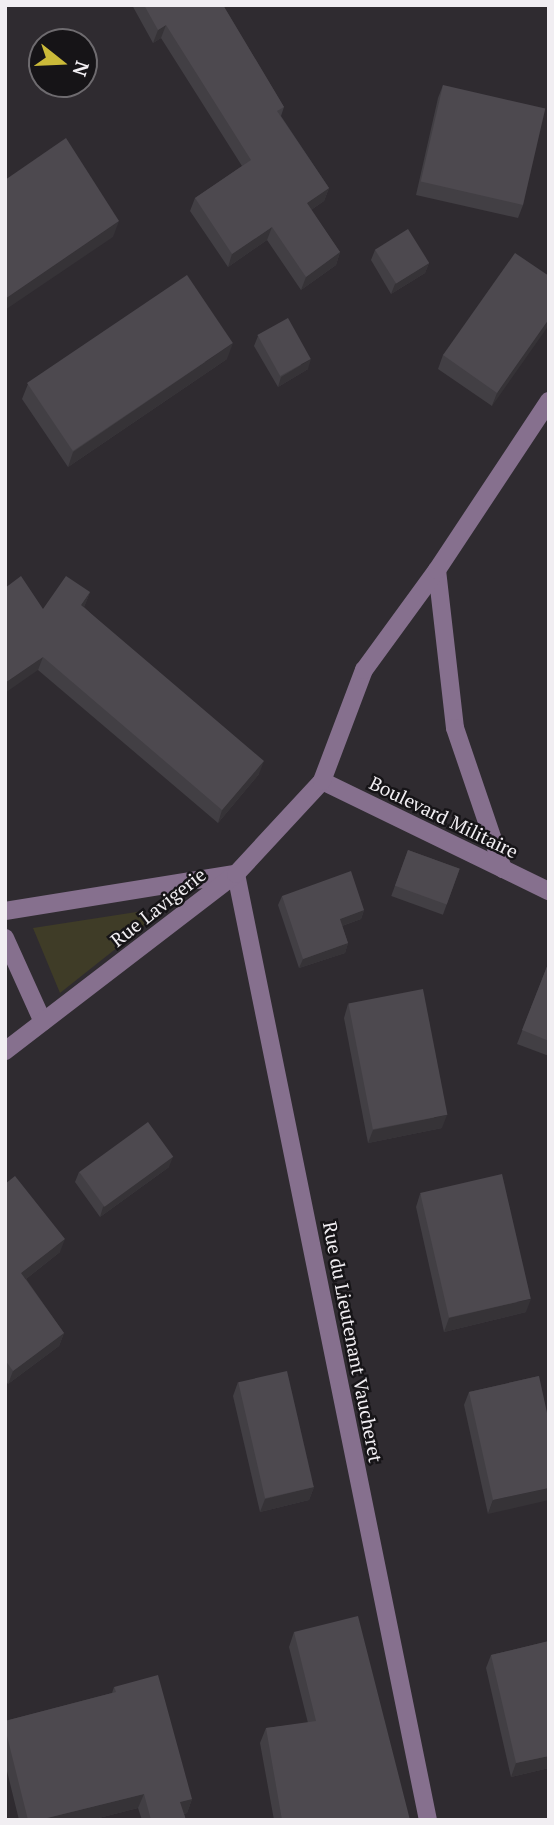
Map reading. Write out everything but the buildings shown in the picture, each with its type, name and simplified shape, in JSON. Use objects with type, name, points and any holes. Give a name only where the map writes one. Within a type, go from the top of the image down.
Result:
[{"type":"street","points":[[322,782],[364,670],[437,570],[549,401]]},
{"type":"street","points":[[437,570],[455,728],[503,869]]},
{"type":"street","name":"Boulevard Militaire","points":[[322,782],[549,891]]},
{"type":"street","name":"Rue Lavigerie","points":[[5,1051],[236,874],[322,782]]},
{"type":"street","points":[[5,911],[236,874]]},
{"type":"street","name":"Rue du Lieutenant Vaucheret","points":[[236,874],[428,1820]]},
{"type":"street","points":[[5,938],[43,1022]]},
{"type":"shaded area","points":[[143,911],[147,924],[60,993],[33,928]]}]
